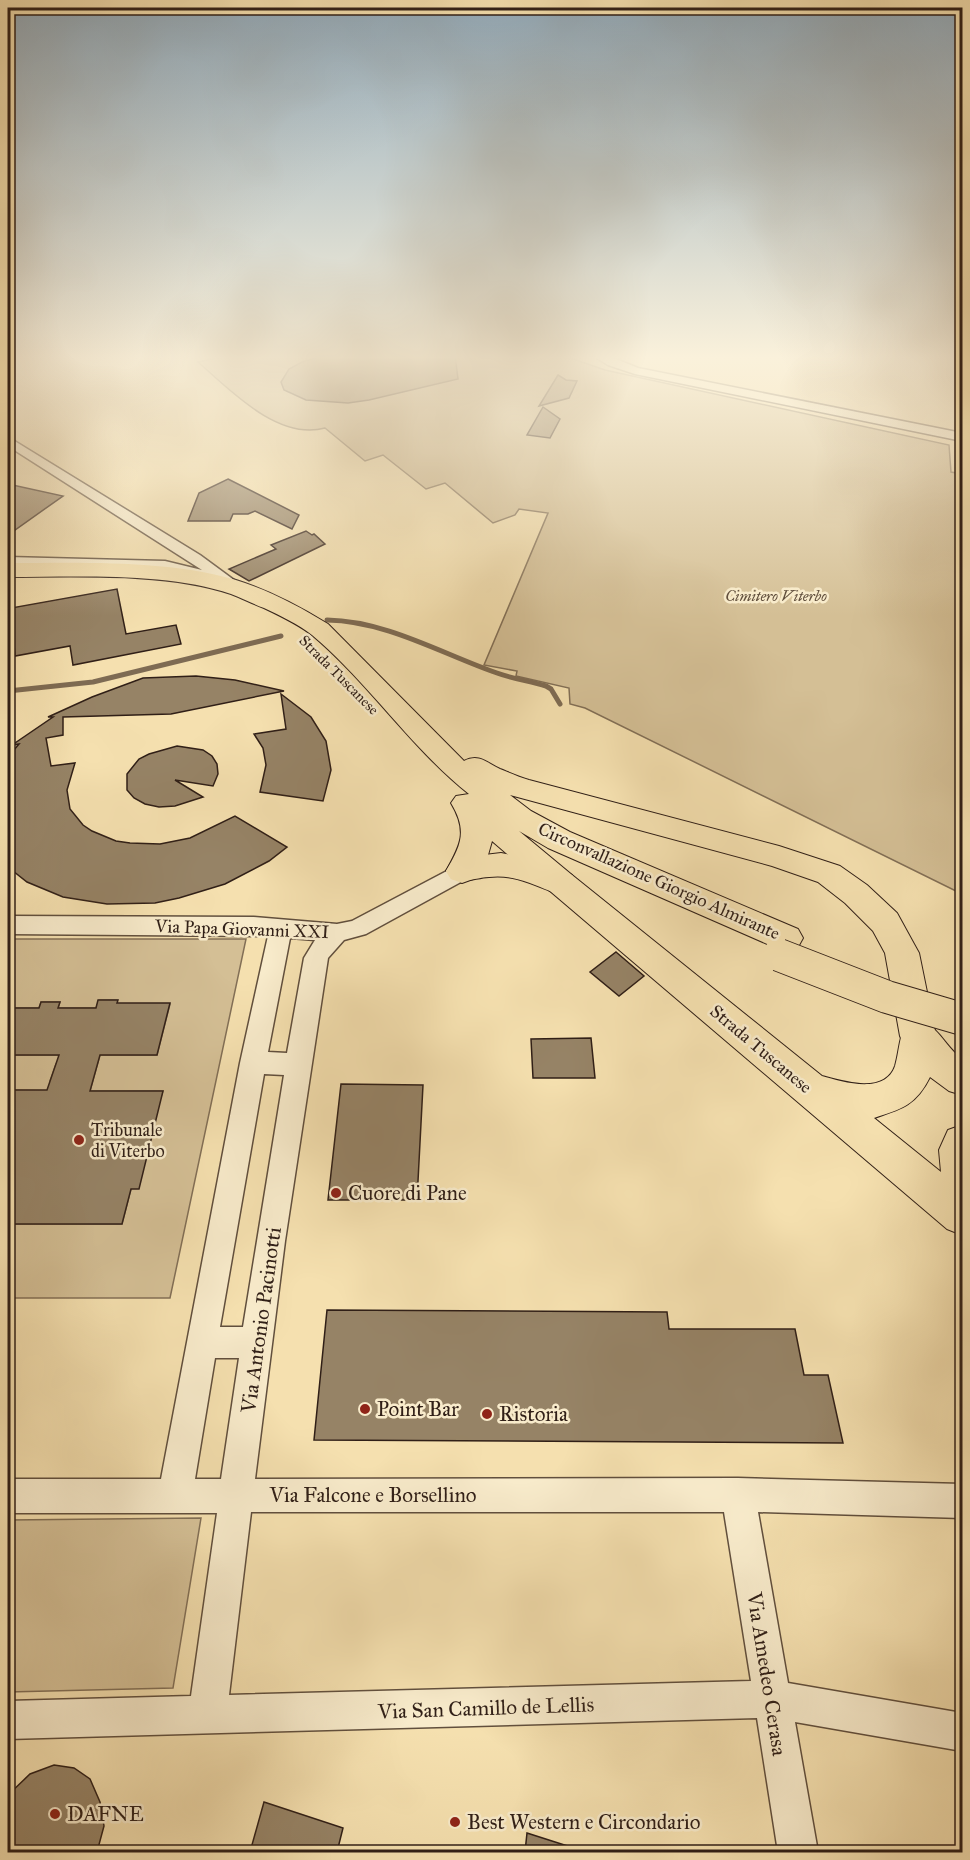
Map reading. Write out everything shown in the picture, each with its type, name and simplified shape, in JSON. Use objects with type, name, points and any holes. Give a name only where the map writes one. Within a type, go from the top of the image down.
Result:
[{"type":"main road","name":"Strada Tuscanese","points":[[8,570],[96,570],[222,581],[292,612],[319,629],[393,702]]},
{"type":"main road","name":"Strada Tuscanese","points":[[8,580],[148,583],[192,589],[241,602],[272,617],[304,637],[443,782],[482,817],[963,1215]]},
{"type":"main road","points":[[393,702],[466,760],[499,779],[531,791],[779,857],[829,874],[856,894],[885,922],[902,953],[918,1036],[912,1075],[896,1094],[873,1101],[844,1099],[810,1089]]},
{"type":"main road","name":"Circonvallazione Giorgio Almirante","points":[[393,702],[455,768],[520,818],[559,840],[887,997],[963,1019]]},
{"type":"main road","points":[[462,871],[476,851],[476,824],[482,817]]},
{"type":"main road","name":"Circonvallazione Giorgio Almirante","points":[[482,817],[568,866],[782,947],[963,997]]},
{"type":"main road","points":[[462,871],[496,863],[537,873],[561,883]]},
{"type":"main road","points":[[918,1036],[939,1063],[963,1079]]},
{"type":"main road","points":[[963,1143],[959,1150],[963,1183]]},
{"type":"street","points":[[9,442],[173,545],[222,581]]},
{"type":"street","points":[[139,565],[163,557],[173,545]]},
{"type":"street","name":"Strada Tuscanese","points":[[8,562],[181,568],[222,581]]},
{"type":"street","name":"Via Papa Giovanni XXI","points":[[8,925],[254,926],[337,933],[357,928],[462,871]]},
{"type":"street","points":[[175,1495],[253,1063],[281,929]]},
{"type":"street","name":"Via Antonio Pacinotti","points":[[207,1716],[297,1065],[316,958],[321,948],[337,933]]},
{"type":"street","points":[[253,1063],[297,1065]]},
{"type":"street","points":[[203,1342],[257,1343]]},
{"type":"street","name":"Via Falcone e Borsellino","points":[[8,1496],[738,1495],[963,1501]]},
{"type":"street","name":"Via Amedeo Cerasa","points":[[738,1495],[798,1852]]},
{"type":"street","name":"Via San Camillo de Lellis","points":[[8,1720],[771,1699],[963,1732]]},
{"type":"green space","name":"Cimitero Viterbo","points":[[342,442],[934,442],[949,445],[951,472],[962,474],[962,894],[585,708],[570,704],[569,688],[516,676],[517,671],[484,665],[548,513],[519,509],[515,515],[493,523],[445,483],[426,489],[383,455],[365,461]]},
{"type":"green space","points":[[8,939],[246,939],[170,1298],[8,1298],[8,1224],[122,1224],[163,1091],[90,1091],[100,1055],[157,1055],[170,1004],[115,1008],[117,1000],[99,1000],[96,1008],[58,1008],[60,1002],[41,1002],[39,1008],[8,1008]]},
{"type":"green space","points":[[8,1055],[85,1055],[82,1064],[56,1064],[50,1081],[63,1091],[8,1090]]},
{"type":"green space","points":[[201,1518],[173,1688],[8,1692],[8,1520]]},
{"type":"building","points":[[228,479],[299,515],[292,529],[255,511],[248,514],[233,514],[230,521],[188,521],[199,493]]},
{"type":"building","points":[[8,484],[63,496],[8,535]]},
{"type":"building","points":[[306,531],[314,534],[325,544],[249,581],[229,569],[276,549],[271,545]]},
{"type":"building","points":[[117,589],[126,634],[176,625],[181,644],[73,665],[70,646],[15,656],[11,608]]},
{"type":"building","points":[[196,676],[235,680],[284,691],[171,714],[63,717],[63,735],[46,738],[51,766],[75,763],[67,790],[70,809],[83,825],[116,841],[160,844],[190,838],[235,816],[287,847],[269,861],[225,884],[155,903],[107,904],[63,897],[27,882],[13,871],[8,866],[8,757],[19,744],[12,745],[53,717],[48,717],[92,697],[143,678]]},
{"type":"building","points":[[281,694],[311,717],[326,741],[331,770],[323,801],[260,792],[266,765],[263,748],[254,734],[286,729]]},
{"type":"building","points":[[177,746],[203,750],[212,756],[217,764],[218,774],[213,786],[175,780],[203,797],[175,806],[159,807],[145,804],[134,798],[127,790],[127,774],[139,759]]},
{"type":"building","points":[[616,952],[644,976],[619,996],[590,972]]},
{"type":"building","name":"Tribunale di Viterbo","points":[[98,1000],[118,1000],[117,1003],[170,1003],[157,1055],[100,1055],[90,1091],[163,1091],[139,1189],[131,1189],[122,1224],[8,1224],[8,1090],[47,1090],[59,1055],[8,1055],[8,1008],[39,1008],[41,1002],[60,1002],[58,1008],[96,1008]]},
{"type":"building","points":[[591,1038],[595,1078],[533,1078],[531,1039]]},
{"type":"building","points":[[341,1084],[423,1085],[417,1200],[328,1200]]},
{"type":"building","points":[[327,1310],[667,1312],[669,1329],[795,1329],[804,1375],[828,1375],[843,1443],[314,1440]]},
{"type":"building","name":"DAFNE","points":[[54,1765],[74,1768],[90,1779],[100,1802],[104,1826],[97,1852],[8,1852],[8,1795],[30,1774]]},
{"type":"building","points":[[264,1802],[343,1828],[337,1852],[250,1852]]},
{"type":"building","points":[[527,1833],[577,1849],[576,1852],[525,1852]]},
{"type":"waterway","points":[[327,620],[349,622],[393,632],[497,673],[546,686],[551,689],[560,704]]},
{"type":"waterway","points":[[8,691],[93,682],[281,636]]},
{"type":"place","name":"Tribunale di Viterbo","points":[[79,1140]]},
{"type":"place","name":"Cuore di Pane","points":[[336,1193]]},
{"type":"place","name":"Point Bar","points":[[365,1409]]},
{"type":"place","name":"Ristoria","points":[[487,1414]]},
{"type":"place","name":"DAFNE","points":[[55,1814]]},
{"type":"place","name":"Best Western e Circondario","points":[[455,1822]]}]
